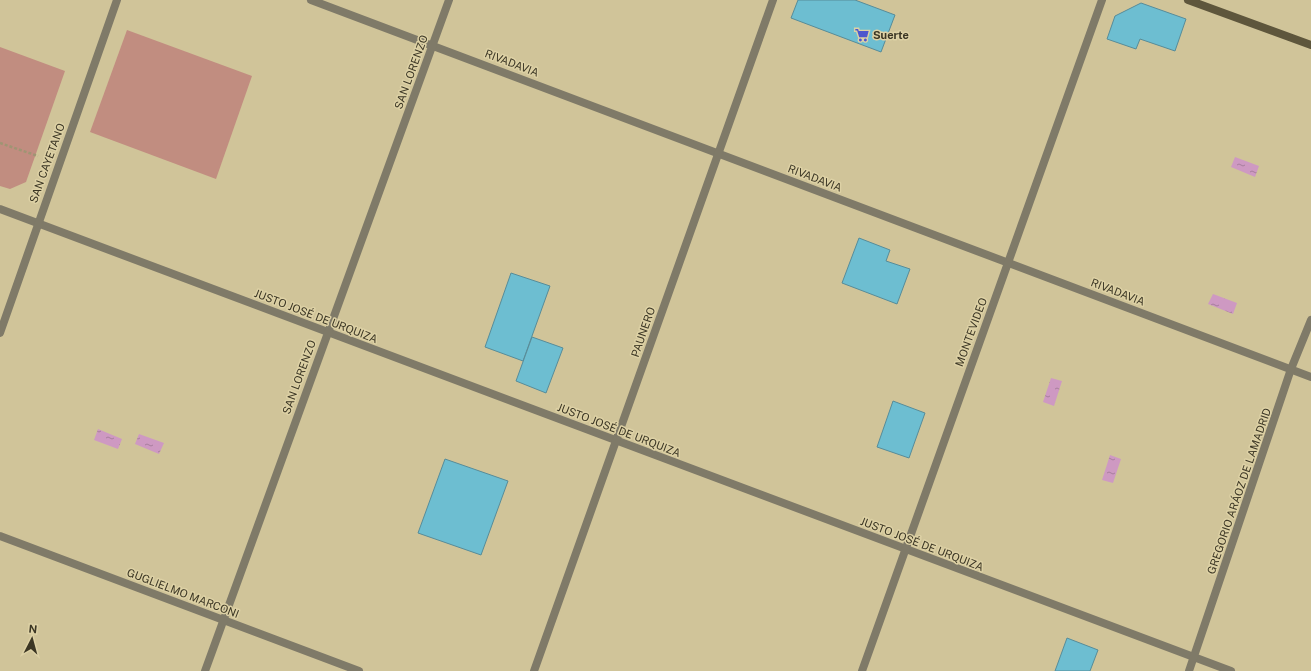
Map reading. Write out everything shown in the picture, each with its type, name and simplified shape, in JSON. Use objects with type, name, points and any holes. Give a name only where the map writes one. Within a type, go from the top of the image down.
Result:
[{"type":"main road","points":[[1188,0],[1311,45]]},
{"type":"street","name":"SAN CAYETANO","points":[[0,333],[37,223],[117,0]]},
{"type":"street","name":"RIVADAVIA","points":[[311,0],[1311,377]]},
{"type":"street","name":"SAN LORENZO","points":[[205,671],[449,0]]},
{"type":"street","name":"PAUNERO","points":[[534,671],[717,153],[773,0]]},
{"type":"street","name":"MONTEVIDEO","points":[[862,671],[1007,262],[1102,0]]},
{"type":"street","name":"JUSTO JOSÉ DE URQUIZA","points":[[0,209],[1231,671]]},
{"type":"street","name":"GREGORIO ARÁOZ DE LAMADRID","points":[[1189,671],[1291,369],[1311,320]]},
{"type":"street","name":"GUGLIELMO MARCONI","points":[[0,536],[359,671]]},
{"type":"path","points":[[0,143],[38,156]]},
{"type":"shaded area","points":[[127,30],[252,76],[216,179],[90,132]]},
{"type":"shaded area","points":[[0,47],[65,71],[26,182],[10,189],[0,186]]},
{"type":"water","points":[[1235,157],[1259,166],[1255,177],[1231,167]]},
{"type":"water","points":[[1213,294],[1237,303],[1233,314],[1208,304]]},
{"type":"water","points":[[1051,378],[1062,381],[1054,406],[1043,402]]},
{"type":"water","points":[[98,429],[122,439],[118,449],[94,440]]},
{"type":"water","points":[[139,434],[164,443],[159,454],[135,444]]},
{"type":"water","points":[[1110,455],[1121,459],[1113,483],[1102,480]]},
{"type":"building","name":"Suerte","points":[[798,0],[855,0],[895,15],[881,52],[791,18]]},
{"type":"building","points":[[1141,3],[1186,19],[1175,51],[1140,39],[1136,49],[1107,39],[1115,16]]},
{"type":"building","points":[[859,238],[890,250],[886,261],[910,269],[897,304],[842,283]]},
{"type":"building","points":[[511,273],[550,286],[523,361],[485,347]]},
{"type":"building","points":[[532,337],[563,348],[546,393],[516,381]]},
{"type":"building","points":[[893,401],[925,413],[909,458],[877,447]]},
{"type":"building","points":[[445,459],[508,481],[481,555],[418,533]]},
{"type":"building","points":[[1067,638],[1098,650],[1090,671],[1055,671]]},
{"type":"place","name":"Suerte","points":[[862,35]]}]
